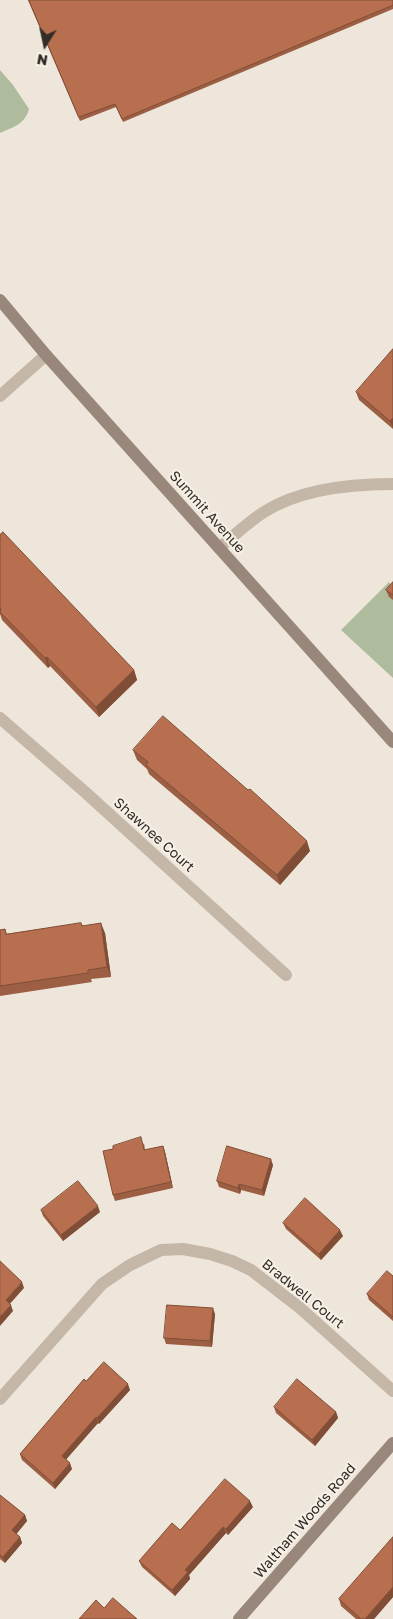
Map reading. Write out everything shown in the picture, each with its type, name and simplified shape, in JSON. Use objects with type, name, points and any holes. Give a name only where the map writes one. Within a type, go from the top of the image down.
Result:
[{"type":"street","name":"Summit Avenue","points":[[0,300],[46,355],[393,742]]},
{"type":"street","points":[[0,396],[46,355]]},
{"type":"street","points":[[219,548],[263,513],[283,501],[332,489],[393,484]]},
{"type":"street","name":"Shawnee Court","points":[[0,718],[85,792],[286,976]]},
{"type":"street","name":"Bradwell Court","points":[[0,1399],[102,1284],[130,1265],[161,1250],[183,1249],[210,1254],[251,1270],[300,1308],[393,1392]]},
{"type":"street","name":"Waltham Woods Road","points":[[239,1619],[393,1443]]},
{"type":"green space","points":[[0,70],[29,109],[22,122],[0,133]]},
{"type":"green space","points":[[389,582],[393,587],[393,678],[341,630]]},
{"type":"building","points":[[29,0],[393,0],[393,5],[122,119],[115,104],[79,117]]},
{"type":"building","points":[[393,349],[393,418],[390,421],[356,392]]},
{"type":"building","points":[[3,532],[134,670],[96,707],[0,612],[0,534]]},
{"type":"building","points":[[393,582],[393,595],[386,590]]},
{"type":"building","points":[[163,716],[248,790],[250,789],[307,841],[277,875],[146,765],[148,762],[133,750]]},
{"type":"building","points":[[81,923],[82,926],[101,923],[107,967],[88,970],[88,973],[0,986],[0,930],[5,929],[6,934]]},
{"type":"building","points":[[141,1137],[144,1150],[163,1146],[171,1182],[113,1195],[103,1151],[113,1149],[113,1146]]},
{"type":"building","points":[[227,1146],[271,1159],[262,1190],[239,1184],[238,1188],[217,1181]]},
{"type":"building","points":[[78,1181],[98,1206],[61,1235],[41,1210]]},
{"type":"building","points":[[305,1198],[340,1230],[319,1254],[283,1223]]},
{"type":"building","points":[[0,1261],[22,1282],[6,1300],[11,1305],[0,1317]]},
{"type":"building","points":[[387,1271],[393,1276],[393,1317],[367,1294]]},
{"type":"building","points":[[167,1305],[213,1308],[210,1341],[164,1338]]},
{"type":"building","points":[[104,1362],[128,1384],[62,1456],[70,1463],[53,1483],[20,1454],[84,1379],[86,1381]]},
{"type":"building","points":[[297,1379],[336,1412],[312,1440],[274,1407]]},
{"type":"building","points":[[225,1479],[250,1501],[226,1529],[223,1527],[185,1570],[188,1572],[172,1590],[139,1561],[172,1523],[180,1530]]},
{"type":"building","points":[[0,1495],[25,1515],[12,1530],[20,1537],[3,1557],[0,1555]]},
{"type":"building","points":[[393,1537],[393,1587],[365,1619],[361,1619],[339,1599]]},
{"type":"building","points":[[113,1598],[137,1619],[79,1619],[96,1600],[104,1608]]}]
